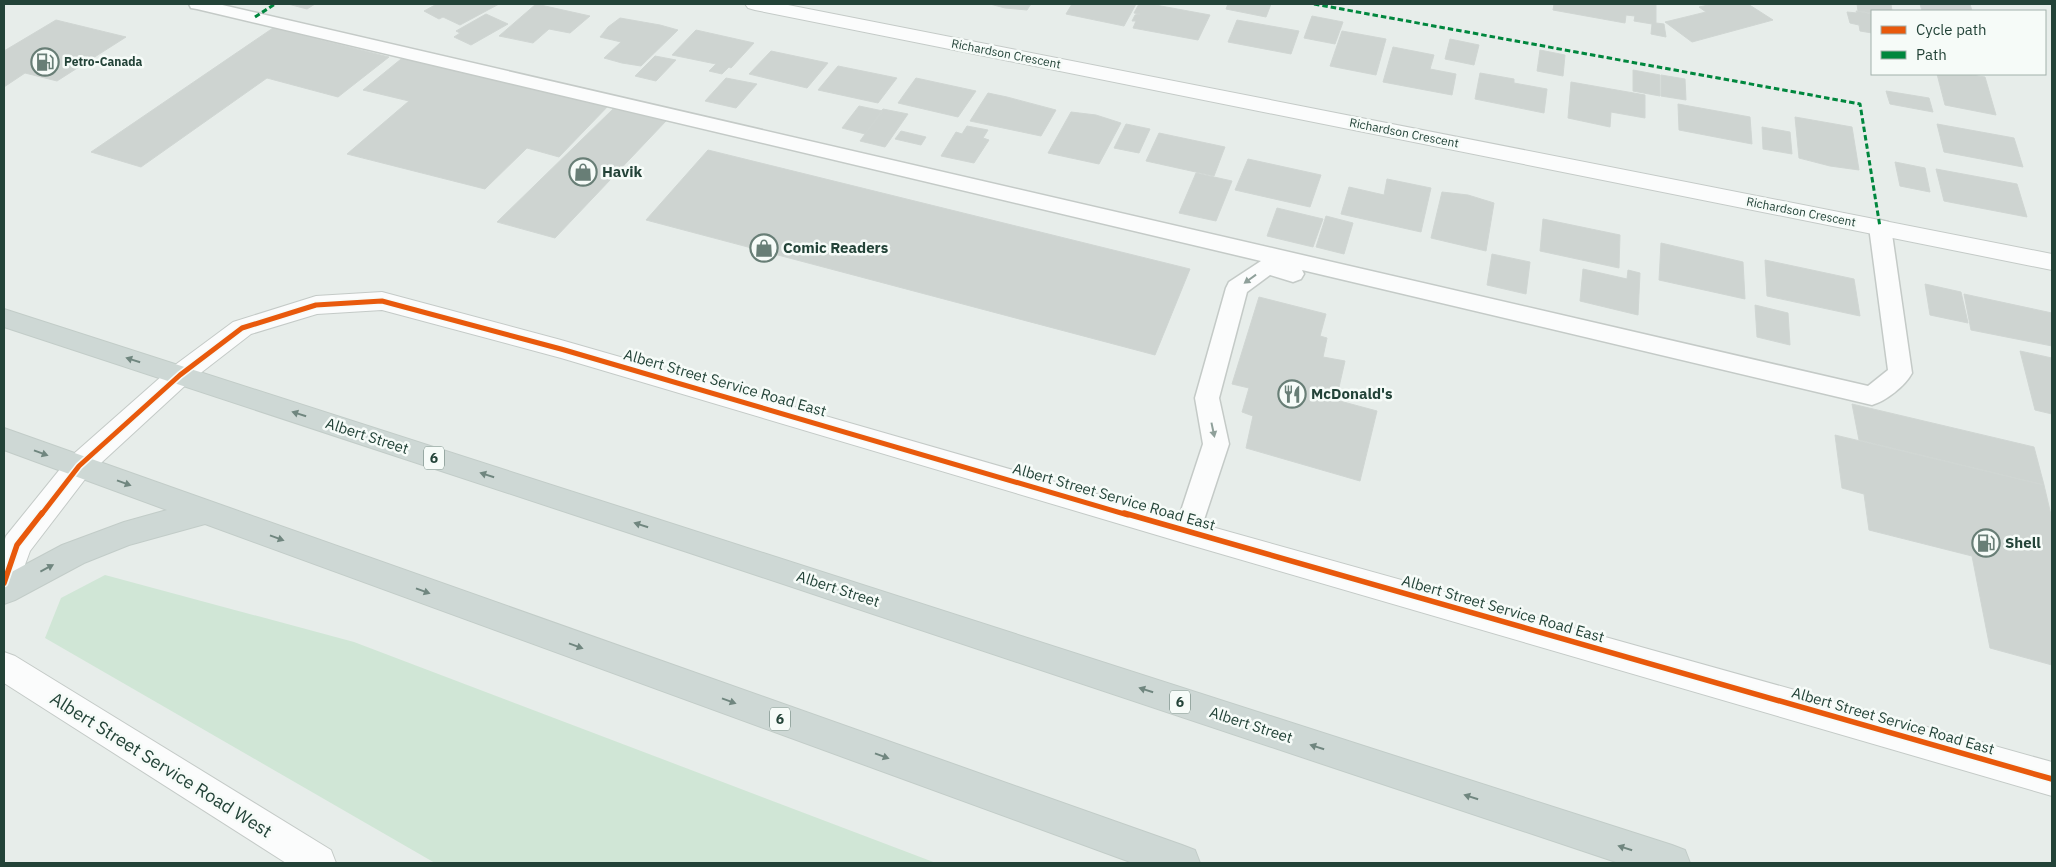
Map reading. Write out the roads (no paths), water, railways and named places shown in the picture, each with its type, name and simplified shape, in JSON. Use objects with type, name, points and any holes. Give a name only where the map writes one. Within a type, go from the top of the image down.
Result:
[{"type":"main road","name":"Albert Street","points":[[4,318],[1672,863]]},
{"type":"main road","name":"6","points":[[4,439],[1182,863]]},
{"type":"main road","points":[[4,591],[73,554],[124,534],[204,512]]},
{"type":"street","name":"Richardson Crescent","points":[[755,4],[2052,262]]},
{"type":"street","name":"Albert Street Service Road East","points":[[78,466],[180,375],[242,328],[316,306],[382,301],[561,349],[1187,532],[2052,779]]},
{"type":"street","points":[[4,583],[17,546],[78,466]]},
{"type":"street","name":"Albert Street Service Road West","points":[[4,666],[318,863]]},
{"type":"lane","points":[[197,4],[1872,396],[1900,373],[1880,228]]},
{"type":"lane","points":[[1187,532],[1216,444],[1207,398],[1237,288],[1266,267],[1361,292]]},
{"type":"place","name":"Petro-Canada","points":[[45,62]]},
{"type":"place","name":"Havik","points":[[583,172]]},
{"type":"place","name":"Comic Readers","points":[[764,248]]},
{"type":"place","name":"McDonald's","points":[[1292,394]]},
{"type":"place","name":"Shell","points":[[1986,543]]}]
